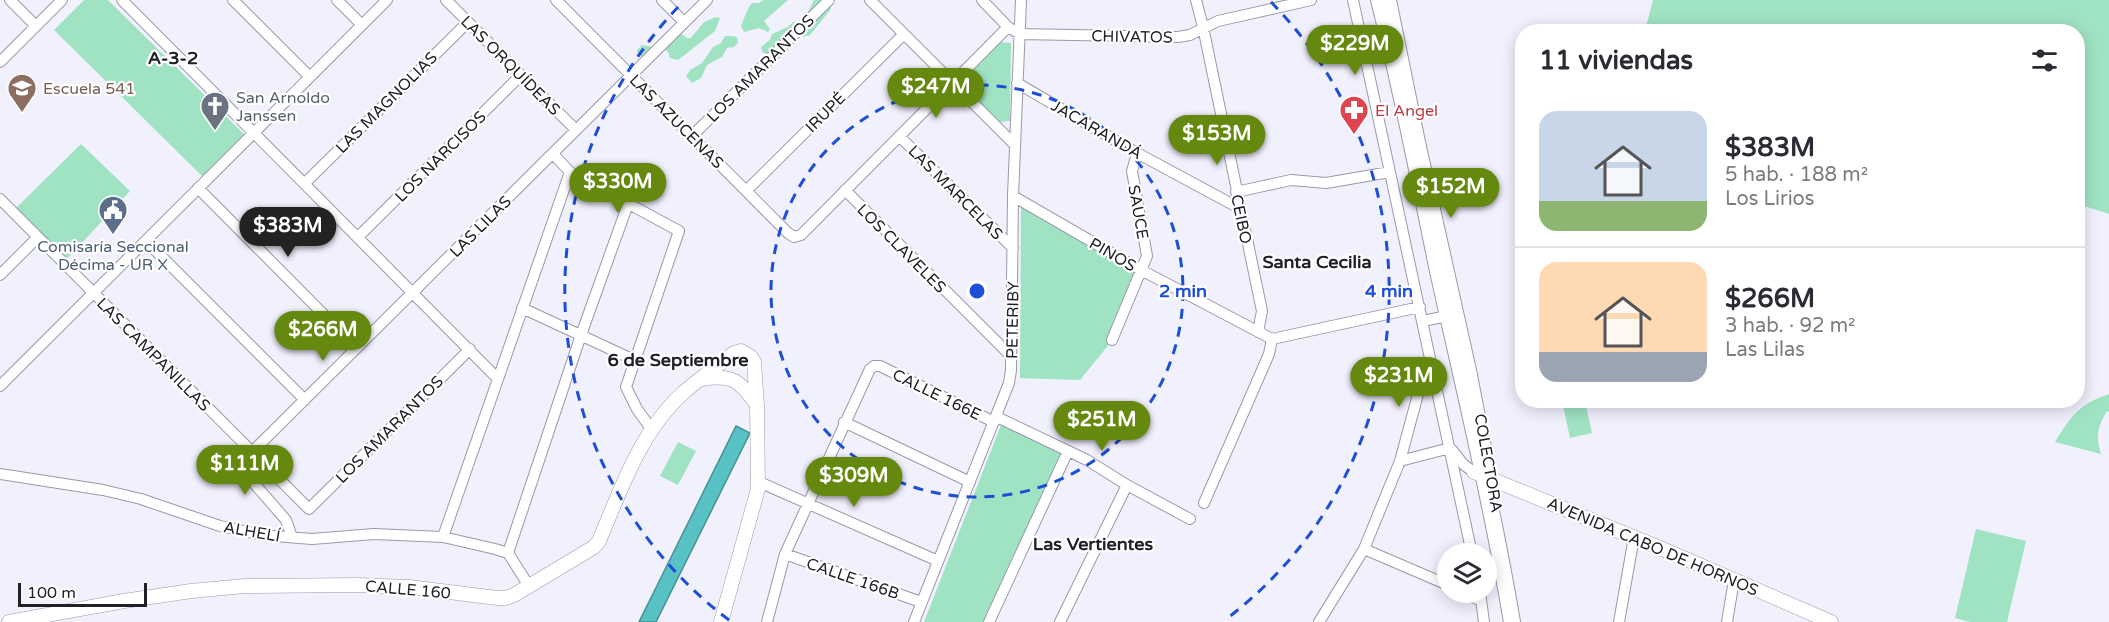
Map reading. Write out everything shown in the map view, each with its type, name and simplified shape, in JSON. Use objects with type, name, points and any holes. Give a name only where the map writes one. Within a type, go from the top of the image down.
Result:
[{"type":"highway","points":[[1371,0],[1483,475],[1512,622]]},
{"type":"highway","points":[[1379,0],[1398,55],[1416,143],[1444,314]]},
{"type":"highway","points":[[1483,475],[1487,533],[1502,622]]},
{"type":"main road","name":"CALLE 160","points":[[9,622],[124,600],[245,586],[358,585],[409,587],[497,598],[514,596],[588,552],[599,541],[634,460],[652,430],[682,394],[734,353],[741,351],[747,353],[754,362],[759,482],[723,622]]},
{"type":"main road","points":[[700,379],[720,376],[733,379],[744,387],[757,405]]},
{"type":"main road","name":"AVENIDA CABO DE HORNOS","points":[[1483,475],[1831,622]]},
{"type":"street","points":[[10,0],[36,26]]},
{"type":"street","points":[[0,62],[62,0]]},
{"type":"street","points":[[122,0],[497,378]]},
{"type":"street","points":[[233,0],[310,77]]},
{"type":"street","points":[[337,0],[362,25]]},
{"type":"street","points":[[0,386],[387,0]]},
{"type":"street","name":"LAS ORQUÍDEAS","points":[[446,0],[576,130]]},
{"type":"street","name":"LAS AZUCENAS","points":[[556,0],[794,237],[801,235],[845,190]]},
{"type":"street","points":[[662,0],[684,22]]},
{"type":"street","name":"LAS LILAS","points":[[252,452],[707,0]]},
{"type":"street","name":"LOS AMARANTOS","points":[[692,136],[829,0]]},
{"type":"street","points":[[870,0],[1015,145]]},
{"type":"street","points":[[982,0],[1008,27],[1020,34]]},
{"type":"street","name":"PETERIBY","points":[[914,622],[1009,383],[1013,196],[1021,0]]},
{"type":"street","name":"CEIBO","points":[[1196,0],[1262,311],[1258,332]]},
{"type":"street","name":"CHIVATOS","points":[[1020,34],[1178,37],[1218,21],[1311,0]]},
{"type":"street","name":"COLECTORA","points":[[1353,0],[1420,307],[1444,314],[1431,370],[1470,543]]},
{"type":"street","points":[[1391,0],[1398,55]]},
{"type":"street","name":"LAS MAGNOLIAS","points":[[305,183],[468,22]]},
{"type":"street","points":[[845,190],[1008,27]]},
{"type":"street","name":"IRUPÉ","points":[[746,191],[904,34]]},
{"type":"street","name":"LOS NARCISOS","points":[[358,237],[521,75]]},
{"type":"street","name":"JACARANDÁ","points":[[1017,83],[1137,153],[1241,209]]},
{"type":"street","name":"LAS MARCELAS","points":[[899,136],[1013,248]]},
{"type":"street","name":"SAUCE","points":[[1112,340],[1147,256],[1131,171],[1137,153]]},
{"type":"street","points":[[553,154],[570,172],[679,231],[626,387],[637,409],[652,430]]},
{"type":"street","points":[[443,537],[570,172]]},
{"type":"street","points":[[1236,192],[1291,180],[1326,183],[1390,172]]},
{"type":"street","points":[[198,188],[357,348]]},
{"type":"street","name":"LOS CLAVELES","points":[[845,190],[1011,356]]},
{"type":"street","name":"PINOS","points":[[1013,196],[1141,270],[1272,339]]},
{"type":"street","name":"LAS CAMPANILLAS","points":[[0,199],[309,509]]},
{"type":"street","points":[[529,586],[508,554],[581,335],[628,204]]},
{"type":"street","points":[[0,275],[38,237]]},
{"type":"street","points":[[146,240],[305,400]]},
{"type":"street","points":[[1204,503],[1269,354],[1272,339],[1420,307]]},
{"type":"street","points":[[522,308],[634,360]]},
{"type":"street","name":"LOS AMARANTOS","points":[[309,509],[470,349]]},
{"type":"street","name":"CALLE 166E","points":[[844,422],[870,369],[880,366],[1087,460],[1127,485],[1190,519]]},
{"type":"street","points":[[1319,622],[1364,549],[1400,461],[1420,387],[1431,370]]},
{"type":"street","points":[[767,622],[785,554],[844,422],[970,482]]},
{"type":"street","points":[[1400,461],[1450,447]]},
{"type":"street","name":"COLECTORA","points":[[1450,447],[1464,465],[1483,475],[1518,622]]},
{"type":"street","points":[[988,622],[1068,451]]},
{"type":"street","points":[[252,452],[245,472],[286,520],[292,537]]},
{"type":"street","name":"ALHELÍ","points":[[0,474],[103,490],[141,499],[220,526],[262,535],[312,538],[374,534],[443,537],[508,554]]},
{"type":"street","points":[[759,482],[938,561]]},
{"type":"street","points":[[1060,622],[1127,485]]},
{"type":"street","points":[[1619,622],[1634,537]]},
{"type":"street","points":[[1364,549],[1437,580]]},
{"type":"street","name":"CALLE 166B","points":[[785,554],[921,602]]},
{"type":"street","points":[[1727,622],[1734,580]]},
{"type":"street","points":[[1481,603],[1484,622]]},
{"type":"green space","points":[[84,0],[108,0],[247,137],[205,179],[54,30]]},
{"type":"green space","points":[[763,0],[788,0],[764,21],[770,29],[768,32],[759,28],[744,32],[741,26],[749,8],[752,3],[759,3]]},
{"type":"green space","points":[[814,0],[829,0],[831,9],[810,35],[793,36],[772,53],[763,53],[761,47],[770,40],[772,34],[788,27],[793,22],[803,22]]},
{"type":"green space","points":[[1653,0],[2109,0],[2109,214],[2085,206],[2085,24],[1647,24]]},
{"type":"green space","points":[[716,17],[720,18],[715,31],[678,60],[670,58],[665,50],[642,57],[637,53],[642,45],[654,47],[667,31],[676,30],[687,38],[691,38],[704,22]]},
{"type":"green space","points":[[725,36],[737,37],[738,43],[734,47],[727,48],[722,57],[707,65],[701,78],[692,83],[686,76],[690,70],[702,63],[713,47],[721,43]]},
{"type":"green space","points":[[997,42],[1011,43],[1010,121],[1000,122],[963,86],[963,77]]},
{"type":"green space","points":[[81,144],[130,191],[67,259],[16,208]]},
{"type":"green space","points":[[1021,207],[1140,275],[1115,337],[1080,380],[1020,378]]},
{"type":"green space","points":[[2109,394],[2109,412],[2107,411],[2104,416],[2098,431],[2101,454],[2055,442],[2077,412]]},
{"type":"green space","points":[[1564,408],[1587,408],[1592,433],[1570,438]]},
{"type":"green space","points":[[1001,425],[1055,449],[1061,455],[984,622],[924,622]]},
{"type":"green space","points":[[678,442],[696,451],[678,485],[660,476]]},
{"type":"green space","points":[[1976,529],[2026,541],[2007,622],[1970,622],[1955,618]]},
{"type":"water","points":[[736,426],[750,433],[656,622],[639,622]]},
{"type":"place","name":"Escuela 541","points":[[22,114]]},
{"type":"place","name":"San Arnoldo Janssen","points":[[215,132]]},
{"type":"place","name":"El Angel","points":[[1354,136]]},
{"type":"place","name":"Comisaría Seccional Décima - UR X","points":[[113,236]]},
{"type":"district","name":"A-3-2","points":[[173,58]]},
{"type":"district","name":"Santa Cecilia","points":[[1317,262]]},
{"type":"district","name":"6 de Septiembre","points":[[678,360]]},
{"type":"district","name":"Las Vertientes","points":[[1093,544]]}]
